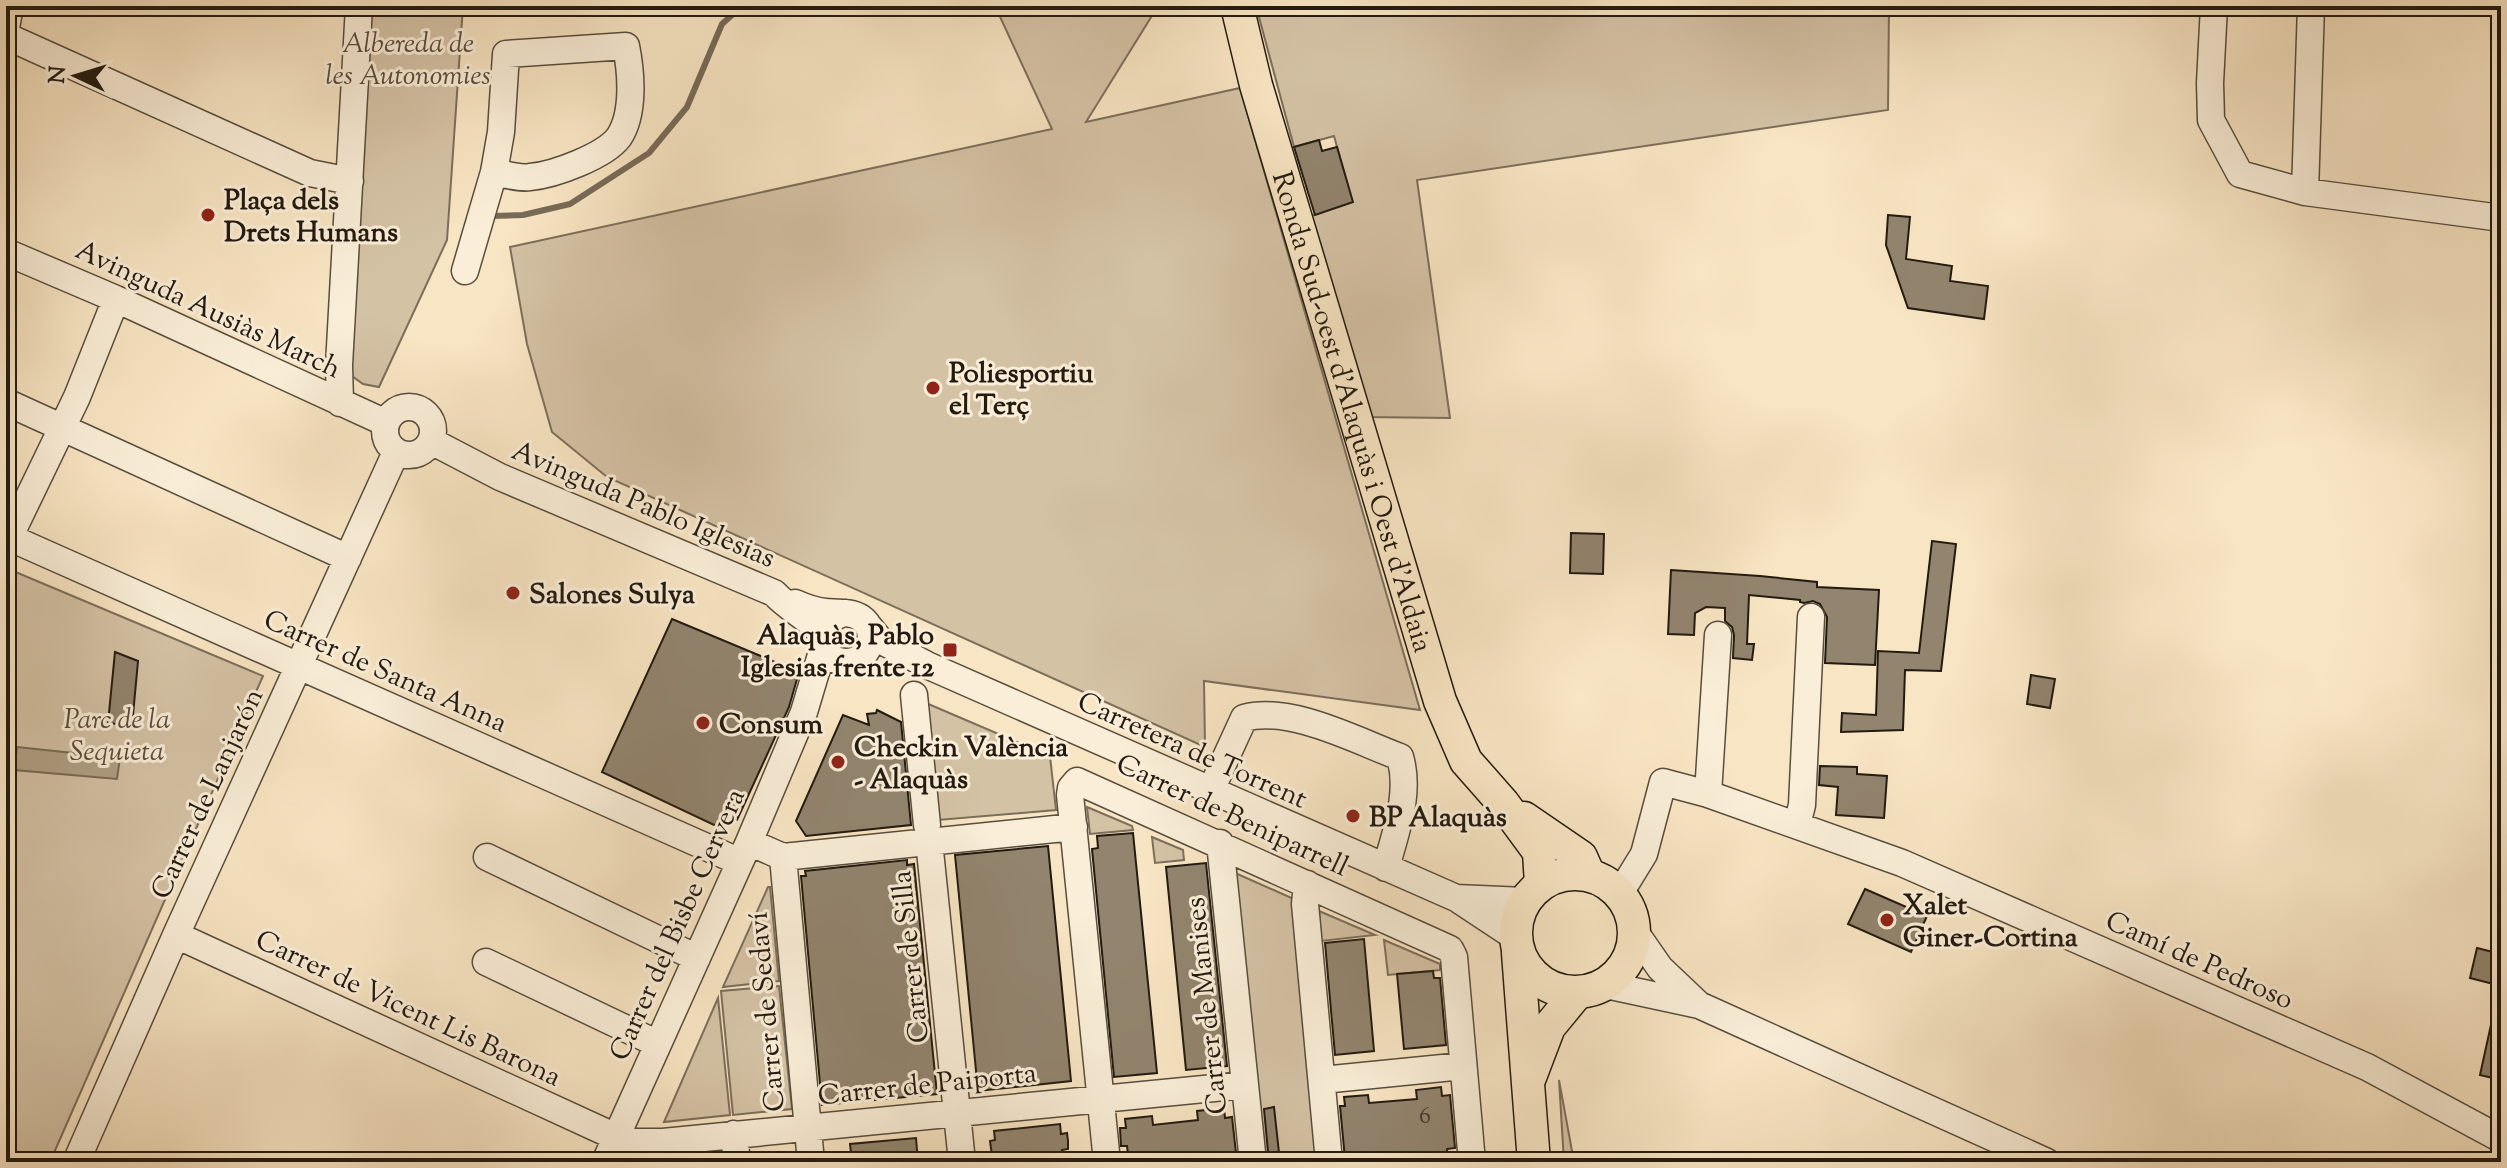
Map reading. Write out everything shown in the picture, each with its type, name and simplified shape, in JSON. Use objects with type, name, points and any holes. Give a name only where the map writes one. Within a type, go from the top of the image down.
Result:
[{"type":"main road","name":"Ronda Sud-oest d'Alaquàs i Oest d'Aldaia","points":[[1237,6],[1256,85],[1440,701],[1466,761],[1503,803],[1539,852],[1533,892]]},
{"type":"main road","name":"Ronda Sud-oest d'Alaquàs i Oest d'Aldaia","points":[[1503,803],[1581,857],[1589,875]]},
{"type":"main road","points":[[1528,1084],[1549,1027],[1627,962],[1635,932],[1631,911],[1620,893],[1606,881],[1589,875],[1564,874],[1533,892],[1517,918],[1517,945],[1534,1162]]},
{"type":"main road","points":[[1517,945],[1541,983],[1591,989]]},
{"type":"street","points":[[6,28],[10,6]]},
{"type":"street","points":[[340,403],[339,365],[359,6]]},
{"type":"street","points":[[2214,6],[2211,120],[2240,174],[2305,192],[2501,218]]},
{"type":"street","points":[[2305,192],[2311,6]]},
{"type":"street","points":[[6,36],[310,173],[350,181]]},
{"type":"street","points":[[465,271],[494,172],[501,132],[506,54],[626,46],[631,69],[628,106],[618,139],[576,165],[529,178],[494,172]]},
{"type":"street","name":"Avinguda Ausiàs March","points":[[6,252],[386,423]]},
{"type":"street","points":[[8,537],[62,428],[116,299]]},
{"type":"street","points":[[6,402],[348,558]]},
{"type":"street","points":[[404,406],[418,407],[429,416],[433,428],[431,441],[416,454],[396,452],[386,439],[386,423],[396,410],[404,406]]},
{"type":"street","name":"Avinguda Pablo Iglesias","points":[[431,441],[500,477],[774,593],[794,612],[808,618],[829,647]]},
{"type":"street","name":"Carrer de Lanjarón","points":[[76,1162],[396,452]]},
{"type":"street","name":"Carrer de Santa Anna","points":[[8,537],[299,666],[744,852]]},
{"type":"street","points":[[774,593],[798,605],[856,618]]},
{"type":"street","points":[[839,615],[856,618],[871,637],[867,650],[855,660],[829,647],[827,623],[839,615]]},
{"type":"street","points":[[1797,825],[1802,805],[1811,617]]},
{"type":"street","name":"Carretera de Torrent","points":[[856,618],[880,640],[929,666],[1456,898],[1517,945]]},
{"type":"street","points":[[1708,794],[1718,635]]},
{"type":"street","name":"Carrer del Bisbe Cervera","points":[[605,1162],[744,852],[829,647]]},
{"type":"street","name":"Carretera de Torrent","points":[[867,650],[886,648],[907,652]]},
{"type":"street","name":"Carrer de Silla","points":[[914,695],[962,1162]]},
{"type":"street","points":[[1211,790],[1244,718],[1255,715],[1273,715],[1309,723],[1400,757],[1405,772],[1402,808],[1386,868]]},
{"type":"street","name":"Carrer de Beniparrell","points":[[1074,827],[1071,788],[1073,783],[1081,781],[1444,944],[1454,957],[1463,1066]]},
{"type":"street","name":"Camí de Pedroso","points":[[1620,893],[1644,854],[1663,782],[1708,794],[1902,863],[2367,1067],[2501,1139]]},
{"type":"street","points":[[744,852],[783,857],[824,843],[928,833],[1074,827],[1107,1162]]},
{"type":"street","name":"Carrer de Manises","points":[[1220,843],[1253,1162]]},
{"type":"street","points":[[487,857],[697,958]]},
{"type":"street","name":"Carrer de Sedaví","points":[[783,857],[811,1162]]},
{"type":"street","points":[[1307,884],[1305,904],[1329,1162]]},
{"type":"street","name":"Carretera de Torrent","points":[[1456,898],[1533,892]]},
{"type":"street","points":[[1635,932],[1660,968],[1699,1005]]},
{"type":"street","name":"Carrer de Vicent Lis Barona","points":[[176,935],[616,1137]]},
{"type":"street","points":[[486,962],[658,1044]]},
{"type":"street","points":[[1591,989],[1699,1005],[2047,1162]]},
{"type":"street","points":[[1322,1080],[1463,1066],[1472,1162]]},
{"type":"street","name":"Carrer de Paiporta","points":[[616,1137],[664,1152],[734,1134],[1245,1085]]},
{"type":"street","points":[[734,1134],[737,1162]]},
{"type":"green space","name":"Albereda de les Autonomies","points":[[359,6],[463,6],[447,240],[379,387],[363,384],[345,371]]},
{"type":"green space","name":"Poliesportiu el Terç","points":[[995,6],[1158,6],[1086,122],[1240,88],[1420,710],[1204,681],[1205,747],[607,477],[552,432],[527,344],[510,247],[1052,129]]},
{"type":"green space","points":[[1256,6],[1889,6],[1888,110],[1417,180],[1450,418],[1363,417],[1303,219],[1352,201],[1334,136],[1294,147]]},
{"type":"green space","name":"Parc de la Sequieta","points":[[6,568],[263,676],[50,1162],[6,1162]]},
{"type":"green space","points":[[926,703],[1050,756],[1056,810],[938,820]]},
{"type":"green space","points":[[1087,807],[1132,826],[1133,830],[1090,834]]},
{"type":"green space","points":[[1152,837],[1183,850],[1184,860],[1155,863]]},
{"type":"green space","points":[[1233,872],[1296,900],[1320,1162],[1264,1162]]},
{"type":"green space","points":[[768,887],[779,981],[723,987]]},
{"type":"green space","points":[[1319,911],[1375,935],[1321,941]]},
{"type":"green space","points":[[1384,940],[1440,964],[1440,970],[1388,975]]},
{"type":"green space","points":[[779,986],[792,1109],[733,1115],[721,991]]},
{"type":"green space","points":[[718,998],[730,1115],[664,1122]]},
{"type":"green space","points":[[1559,1080],[1574,1162],[1564,1162]]},
{"type":"shaded area","points":[[17,747],[120,758],[117,779],[14,770]]},
{"type":"building","points":[[1319,140],[1322,151],[1337,147],[1353,202],[1315,215],[1294,147]]},
{"type":"building","points":[[1888,215],[1910,217],[1906,259],[1952,266],[1950,281],[1988,286],[1984,319],[1908,308],[1886,245]]},
{"type":"building","points":[[1571,533],[1604,534],[1603,574],[1570,573]]},
{"type":"building","points":[[1932,541],[1956,544],[1941,671],[1905,670],[1903,730],[1841,732],[1842,713],[1876,715],[1878,651],[1919,653]]},
{"type":"building","points":[[1671,570],[1817,582],[1817,587],[1879,590],[1875,665],[1825,663],[1827,617],[1820,604],[1813,601],[1804,603],[1749,595],[1747,644],[1754,644],[1752,660],[1733,658],[1734,635],[1732,627],[1725,621],[1725,608],[1706,607],[1695,613],[1694,635],[1668,634]]},
{"type":"building","name":"Consum","points":[[672,619],[799,672],[789,707],[737,820],[714,825],[602,772]]},
{"type":"building","points":[[115,652],[138,661],[132,726],[108,723]]},
{"type":"building","points":[[2031,675],[2055,679],[2050,708],[2027,704]]},
{"type":"building","name":"Checkin València - Alaquàs","points":[[877,710],[901,722],[911,825],[806,836],[796,821],[843,715],[869,725],[867,714],[876,713]]},
{"type":"building","points":[[1820,766],[1857,767],[1857,774],[1887,776],[1884,818],[1836,815],[1838,787],[1819,785]]},
{"type":"building","points":[[1133,833],[1157,1073],[1114,1077],[1092,849],[1098,848],[1097,836]]},
{"type":"building","points":[[1048,846],[1071,1081],[978,1091],[955,855]]},
{"type":"building","points":[[907,860],[907,865],[914,864],[937,1094],[822,1105],[801,876],[806,876],[805,871]]},
{"type":"building","points":[[1206,863],[1227,1066],[1186,1070],[1166,867]]},
{"type":"building","name":"Xalet Giner-Cortina","points":[[1865,889],[1927,916],[1911,952],[1848,924]]},
{"type":"building","points":[[1364,939],[1374,1051],[1335,1055],[1325,943]]},
{"type":"building","points":[[2477,948],[2501,954],[2501,986],[2470,978]]},
{"type":"building","points":[[1433,971],[1434,978],[1440,978],[1446,1045],[1404,1049],[1397,974]]},
{"type":"building","points":[[2494,1011],[2501,1011],[2501,1080],[2480,1075]]},
{"type":"building","points":[[1441,1087],[1442,1096],[1450,1095],[1455,1148],[1447,1149],[1448,1162],[1424,1162],[1423,1152],[1374,1157],[1375,1162],[1350,1162],[1350,1159],[1345,1159],[1340,1106],[1345,1106],[1344,1097],[1368,1095],[1369,1103],[1417,1099],[1416,1090]]},
{"type":"building","points":[[1274,1107],[1280,1162],[1269,1162],[1264,1109]]},
{"type":"building","points":[[1224,1108],[1225,1118],[1232,1117],[1237,1162],[1129,1162],[1127,1146],[1121,1146],[1120,1128],[1126,1128],[1125,1119],[1152,1116],[1153,1125],[1198,1120],[1197,1111]]},
{"type":"building","points":[[1060,1124],[1061,1134],[1067,1133],[1068,1141],[1068,1149],[1062,1150],[1064,1162],[998,1162],[997,1156],[992,1156],[990,1141],[995,1140],[994,1131]]},
{"type":"building","points":[[916,1138],[918,1162],[852,1162],[850,1144]]},
{"type":"waterway","points":[[490,216],[523,215],[570,204],[649,153],[687,107],[722,24],[742,6]]},
{"type":"place","name":"Plaça dels Drets Humans","points":[[208,215]]},
{"type":"place","name":"Poliesportiu el Terç","points":[[933,388]]},
{"type":"place","name":"Salones Sulya","points":[[513,593]]},
{"type":"place","name":"Alaquàs, Pablo Iglesias frente 12","points":[[950,650]]},
{"type":"place","name":"Consum","points":[[703,723]]},
{"type":"place","name":"Checkin València - Alaquàs","points":[[838,762]]},
{"type":"place","name":"BP Alaquàs","points":[[1353,816]]},
{"type":"place","name":"Xalet Giner-Cortina","points":[[1887,920]]}]
